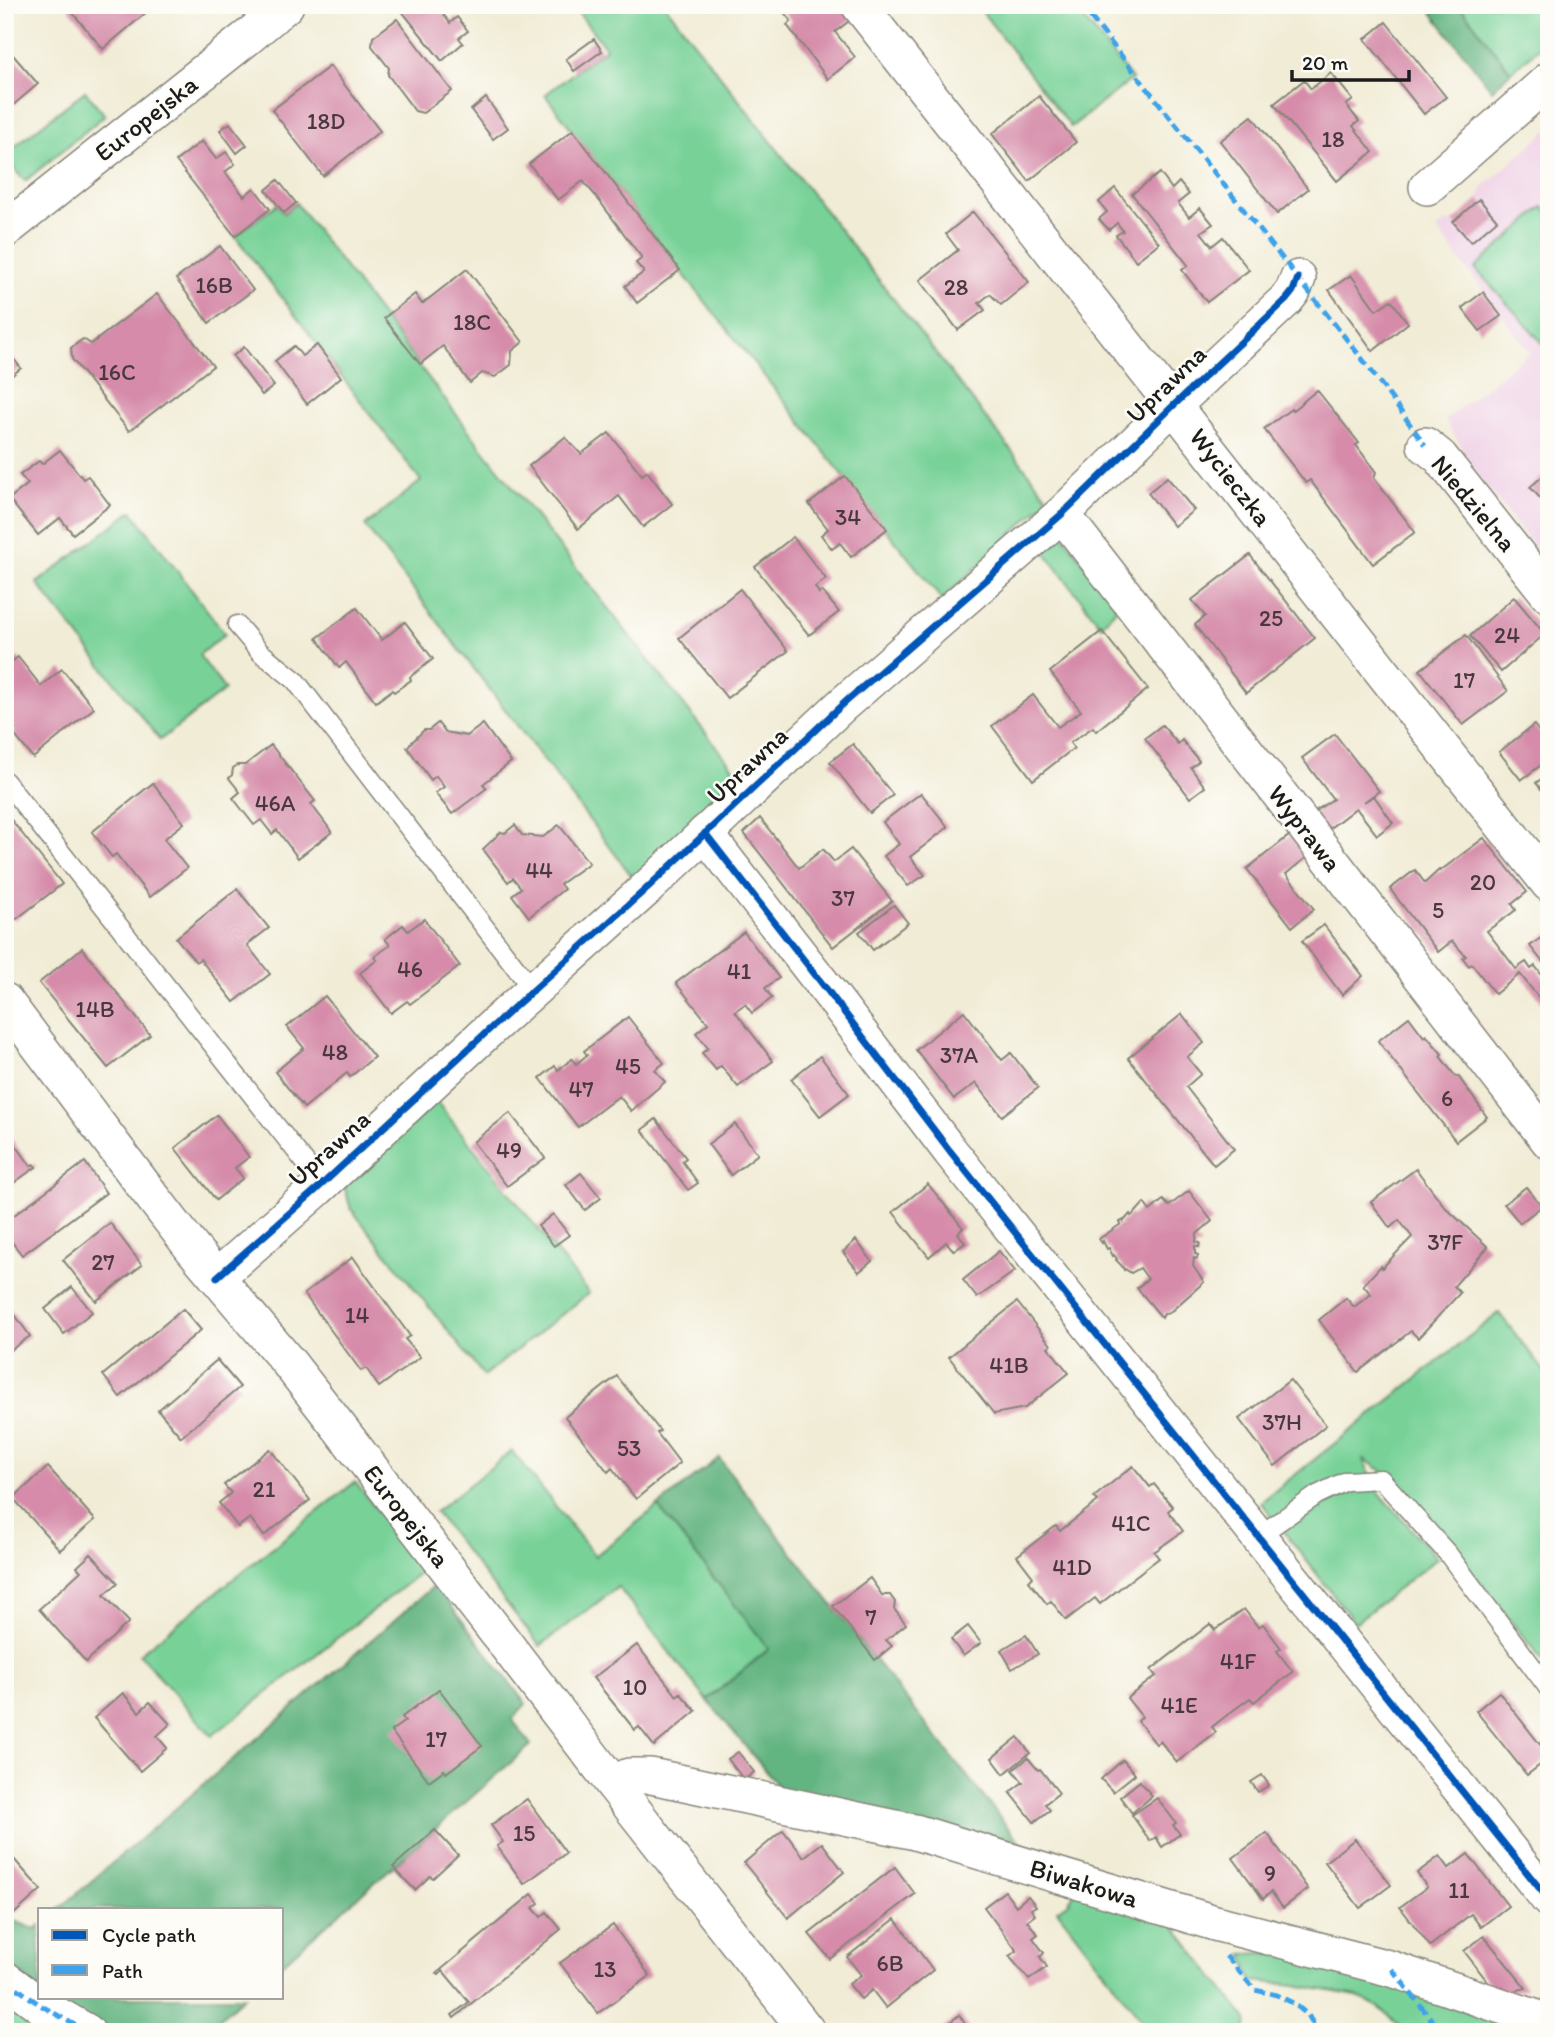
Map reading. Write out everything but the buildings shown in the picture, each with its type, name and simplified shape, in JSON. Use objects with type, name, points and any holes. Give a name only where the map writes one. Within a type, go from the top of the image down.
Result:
[{"type":"street","name":"Europejska","points":[[5,230],[286,5]]},
{"type":"street","name":"Wycieczka","points":[[859,5],[1549,884]]},
{"type":"street","points":[[1427,187],[1549,80]]},
{"type":"street","name":"Uprawna","points":[[217,1277],[322,1184],[842,705],[1062,514],[1286,300],[1298,278]]},
{"type":"street","name":"Niedzielna","points":[[1425,445],[1440,457],[1549,595]]},
{"type":"street","name":"Wyprawa","points":[[1062,514],[1549,1142]]},
{"type":"street","points":[[705,833],[950,1151],[1549,1900]]},
{"type":"street","name":"Europejska","points":[[5,1001],[141,1182],[342,1431],[613,1784],[808,2032]]},
{"type":"street","name":"Biwakowa","points":[[613,1784],[629,1776],[651,1776],[915,1832],[1215,1923],[1392,1969],[1549,2022]]},
{"type":"street","points":[[5,1979],[40,2005],[87,2032]]},
{"type":"lane","points":[[237,625],[260,652],[295,680],[533,990]]},
{"type":"lane","points":[[5,781],[322,1184]]},
{"type":"lane","points":[[1258,1537],[1317,1494],[1346,1481],[1381,1479],[1448,1554],[1549,1689]]},
{"type":"shaded area","points":[[1549,129],[1549,565],[1479,477],[1445,420],[1530,352],[1437,230],[1447,221],[1453,222],[1479,200],[1482,188]]},
{"type":"green space","points":[[572,5],[665,5],[1049,499],[942,600],[545,95],[606,48]]},
{"type":"green space","points":[[977,5],[1073,5],[1132,79],[1071,127]]},
{"type":"green space","points":[[1426,5],[1459,5],[1511,72],[1492,90]]},
{"type":"green space","points":[[1459,5],[1549,5],[1549,39],[1511,72]]},
{"type":"green space","points":[[85,91],[105,115],[25,181],[5,159],[5,154]]},
{"type":"green space","points":[[296,203],[475,439],[741,778],[635,880],[365,526],[421,481],[235,236],[277,204],[284,213]]},
{"type":"green space","points":[[1543,207],[1549,214],[1549,350],[1475,268]]},
{"type":"green space","points":[[132,511],[225,634],[199,655],[225,690],[160,740],[37,583]]},
{"type":"green space","points":[[1062,534],[1118,607],[1101,626],[1044,551]]},
{"type":"green space","points":[[437,1102],[589,1293],[484,1376],[351,1209],[344,1186]]},
{"type":"green space","points":[[1499,1313],[1549,1377],[1549,1669],[1424,1512],[1385,1473],[1364,1459],[1374,1487],[1437,1558],[1355,1623],[1261,1502]]},
{"type":"green space","points":[[512,1451],[595,1556],[658,1506],[769,1649],[707,1700],[618,1587],[540,1646],[435,1512]]},
{"type":"green space","points":[[719,1458],[1025,1849],[787,1797],[707,1700],[769,1649],[658,1506]]},
{"type":"green space","points":[[355,1482],[424,1570],[212,1736],[139,1654]]},
{"type":"green space","points":[[435,1585],[526,1704],[512,1719],[531,1745],[284,1962],[284,1908],[60,1908]]},
{"type":"green space","points":[[1076,1890],[1168,1918],[1247,2020],[1248,2032],[1151,2032],[1057,1910],[1068,1903]]},
{"type":"green space","points":[[5,1912],[14,1921],[35,1929],[38,1927],[38,1990],[5,1964]]},
{"type":"green space","points":[[1281,1952],[1377,1979],[1527,2032],[1406,2032],[1379,2007],[1357,1996],[1295,1985],[1252,1981],[1243,1954]]},
{"type":"green space","points":[[5,1994],[61,2032],[5,2032]]},
{"type":"green space","points":[[48,1998],[243,1998],[204,2032],[103,2032]]},
{"type":"marked path","points":[[1081,5],[1367,365],[1425,445]]},
{"type":"marked path","points":[[1226,1956],[1255,1990],[1277,1995],[1293,2003],[1308,2015],[1318,2032]]},
{"type":"marked path","points":[[1392,1969],[1441,2032]]},
{"type":"marked path","points":[[5,1979],[40,2005],[87,2032]]},
{"type":"cycle path","points":[[217,1277],[646,889],[842,705],[1062,514],[1286,300],[1298,278]]},
{"type":"cycle path","points":[[705,833],[950,1151],[1549,1900]]}]
